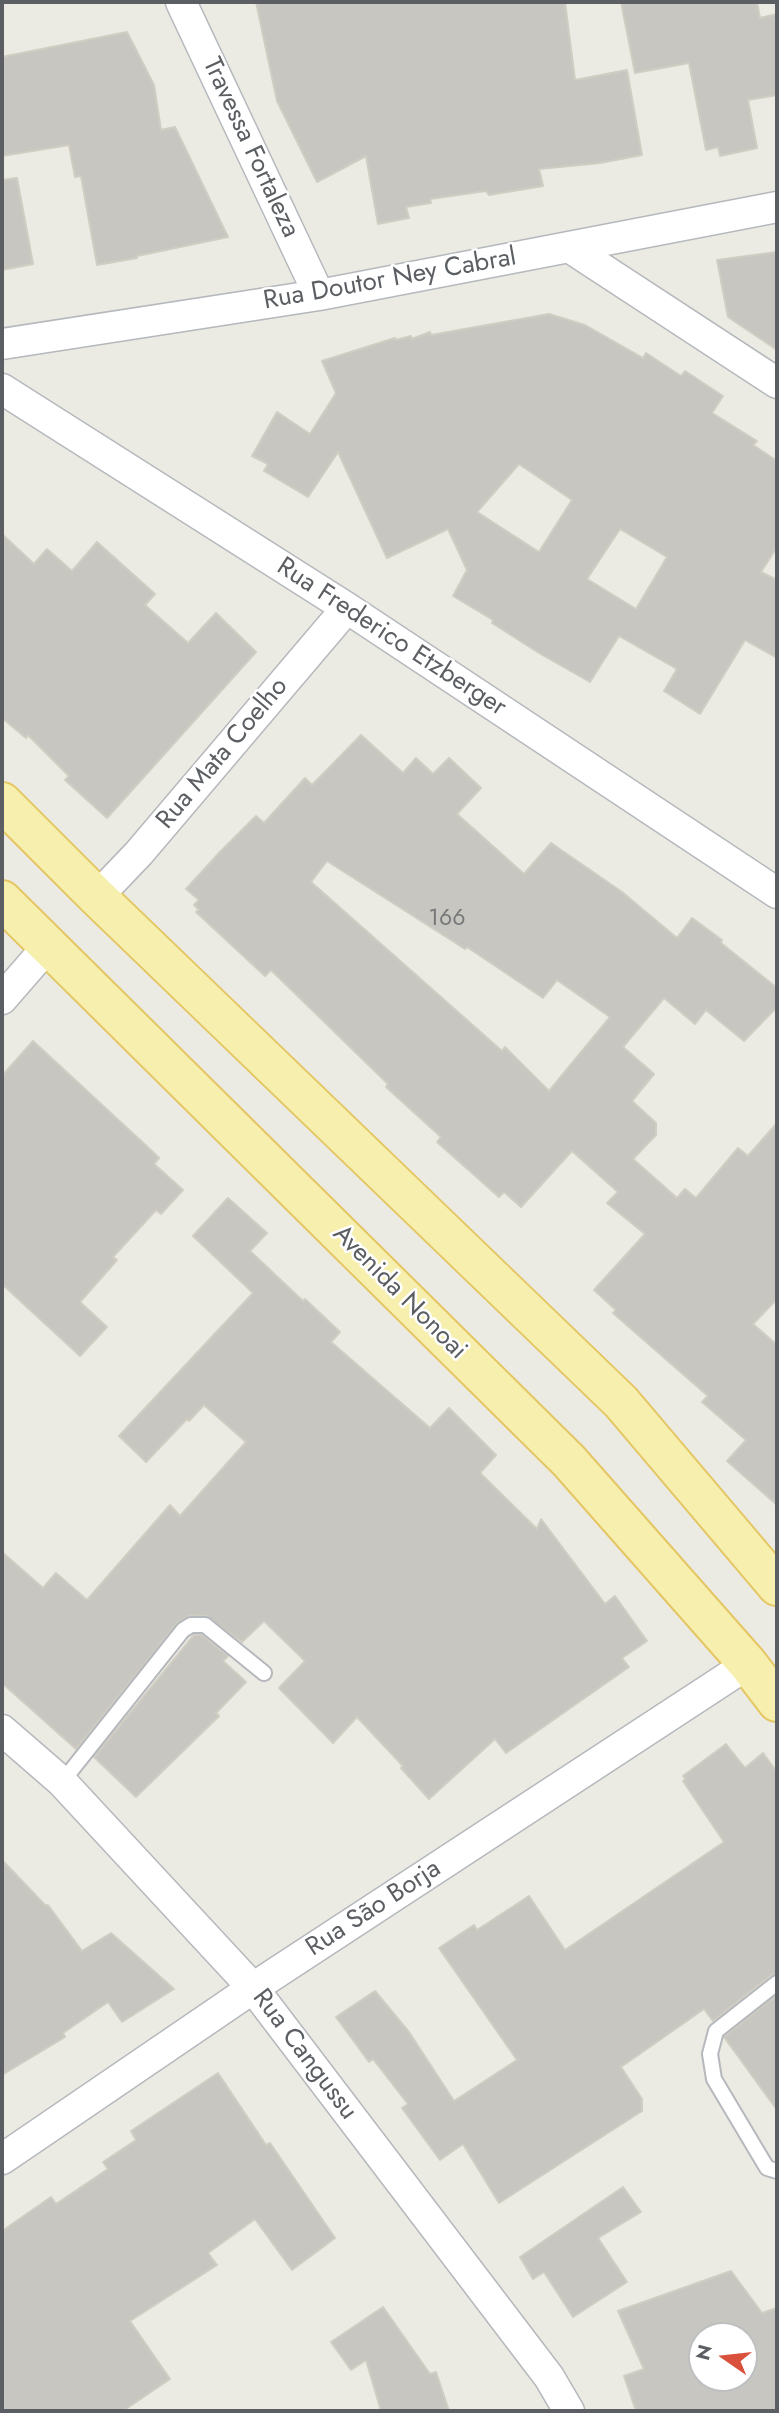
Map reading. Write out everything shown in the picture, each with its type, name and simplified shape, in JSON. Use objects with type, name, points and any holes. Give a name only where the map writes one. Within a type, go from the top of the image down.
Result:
[{"type":"main road","points":[[2,802],[621,1402],[777,1586]]},
{"type":"main road","name":"Avenida Nonoai","points":[[2,900],[569,1461],[748,1664],[777,1702]]},
{"type":"street","name":"Travessa Fortaleza","points":[[181,2],[319,295]]},
{"type":"street","name":"Rua Doutor Ney Cabral","points":[[2,344],[319,295],[777,207]]},
{"type":"street","points":[[569,247],[777,383]]},
{"type":"street","name":"Rua Frederico Etzberger","points":[[2,389],[347,608],[777,893]]},
{"type":"street","name":"Rua Mata Coelho","points":[[97,897],[139,853],[347,608]]},
{"type":"street","points":[[2,999],[48,946]]},
{"type":"street","name":"Rua São Borja","points":[[2,2159],[253,1988],[748,1664]]},
{"type":"street","name":"Rua Cangussu","points":[[2,1730],[62,1782],[253,1988],[549,2377],[569,2411]]},
{"type":"lane","points":[[62,1782],[183,1630],[191,1625],[205,1625],[264,1673]]},
{"type":"lane","points":[[777,1983],[716,2031],[710,2054],[714,2079],[767,2168],[777,2171]]},
{"type":"building","points":[[256,2],[565,2],[575,80],[627,70],[642,155],[600,163],[539,169],[543,186],[489,195],[486,191],[430,199],[431,203],[406,207],[409,218],[378,224],[366,156],[317,182],[277,101]]},
{"type":"building","points":[[621,2],[757,2],[760,18],[777,14],[777,95],[748,100],[757,148],[720,156],[718,147],[706,150],[689,63],[635,73]]},
{"type":"building","points":[[127,32],[154,85],[161,130],[175,127],[228,237],[97,265],[81,176],[75,177],[69,145],[2,156],[2,57]]},
{"type":"building","points":[[17,178],[33,264],[2,270],[2,180]]},
{"type":"building","points":[[777,252],[777,350],[728,317],[717,260]]},
{"type":"building","points":[[549,314],[585,325],[643,358],[646,353],[681,376],[685,371],[723,396],[712,413],[757,441],[753,445],[777,461],[777,547],[761,572],[777,580],[777,658],[745,640],[700,714],[664,691],[677,669],[619,636],[590,682],[539,653],[453,596],[467,570],[448,529],[387,558],[338,452],[308,497],[264,471],[268,464],[252,456],[277,412],[310,434],[336,393],[322,361],[395,338],[396,340],[411,336],[412,339],[430,332],[431,335]],"holes":[[[519,464],[572,500],[539,552],[477,512]],[[620,529],[667,557],[636,609],[587,579]]]},
{"type":"building","points":[[2,534],[34,564],[47,549],[72,571],[97,542],[155,594],[145,605],[188,643],[216,613],[256,652],[107,818],[65,780],[69,776],[28,735],[26,738],[2,718]]},
{"type":"building","points":[[361,735],[403,773],[416,758],[433,774],[449,758],[481,788],[457,814],[524,874],[551,843],[622,892],[677,938],[692,918],[777,988],[777,1007],[744,1041],[706,1010],[695,1024],[664,998],[623,1047],[654,1074],[632,1101],[656,1123],[656,1135],[633,1159],[677,1198],[685,1189],[696,1198],[738,1148],[748,1156],[777,1123],[777,1299],[753,1324],[777,1345],[777,1505],[727,1461],[746,1440],[702,1402],[708,1396],[613,1313],[616,1310],[594,1290],[645,1234],[607,1203],[618,1192],[572,1151],[521,1207],[504,1192],[499,1197],[437,1142],[441,1137],[386,1087],[388,1084],[271,970],[265,976],[196,912],[199,910],[194,905],[199,900],[186,889],[256,816],[264,823],[305,778],[312,785]],"holes":[[[327,861],[465,949],[467,947],[543,998],[557,980],[610,1017],[549,1091],[505,1047],[502,1051],[311,882]]]},
{"type":"building","points":[[33,1041],[153,1152],[159,1158],[154,1164],[183,1190],[161,1214],[156,1210],[113,1257],[117,1260],[80,1302],[107,1327],[80,1356],[2,1284],[2,1076]]},
{"type":"building","points":[[228,1198],[267,1233],[250,1251],[340,1332],[331,1342],[430,1428],[449,1408],[496,1455],[480,1473],[537,1529],[541,1519],[605,1604],[615,1596],[647,1641],[622,1658],[629,1667],[506,1753],[495,1739],[429,1799],[401,1768],[403,1766],[357,1717],[333,1743],[279,1688],[305,1661],[264,1621],[242,1642],[206,1616],[190,1615],[178,1622],[76,1749],[2,1683],[2,1552],[43,1588],[56,1573],[87,1600],[170,1505],[180,1516],[246,1442],[204,1405],[146,1462],[119,1436],[253,1293],[193,1236]]},
{"type":"building","points":[[194,1635],[202,1635],[228,1656],[223,1661],[246,1682],[216,1713],[219,1716],[136,1797],[94,1757]]},
{"type":"building","points":[[726,1744],[745,1768],[763,1753],[777,1772],[777,1974],[771,1975],[713,2021],[704,2009],[621,2067],[642,2099],[642,2111],[499,2203],[463,2144],[440,2160],[402,2108],[408,2104],[373,2059],[369,2062],[336,2017],[375,1991],[409,2032],[454,2101],[517,2060],[439,1948],[474,1925],[477,1930],[529,1896],[565,1950],[724,1842],[683,1781],[686,1779],[683,1776]]},
{"type":"building","points":[[2,1860],[46,1906],[48,1905],[82,1951],[111,1933],[174,1989],[122,2022],[108,2002],[63,2033],[65,2037],[2,2075]]},
{"type":"building","points":[[777,1995],[777,2110],[724,2037]]},
{"type":"building","points":[[218,2073],[266,2145],[270,2143],[335,2238],[292,2270],[255,2219],[208,2253],[217,2265],[130,2321],[170,2379],[123,2411],[2,2411],[2,2231],[51,2197],[56,2204],[108,2169],[103,2162],[136,2140],[131,2131]]},
{"type":"building","points":[[623,2187],[641,2212],[598,2238],[627,2282],[573,2317],[544,2272],[533,2279],[520,2257]]},
{"type":"building","points":[[731,2271],[762,2313],[777,2308],[777,2411],[636,2411],[624,2376],[644,2369],[618,2311]]},
{"type":"building","points":[[383,2307],[430,2374],[436,2372],[449,2411],[381,2411],[366,2360],[351,2370],[331,2342]]}]
